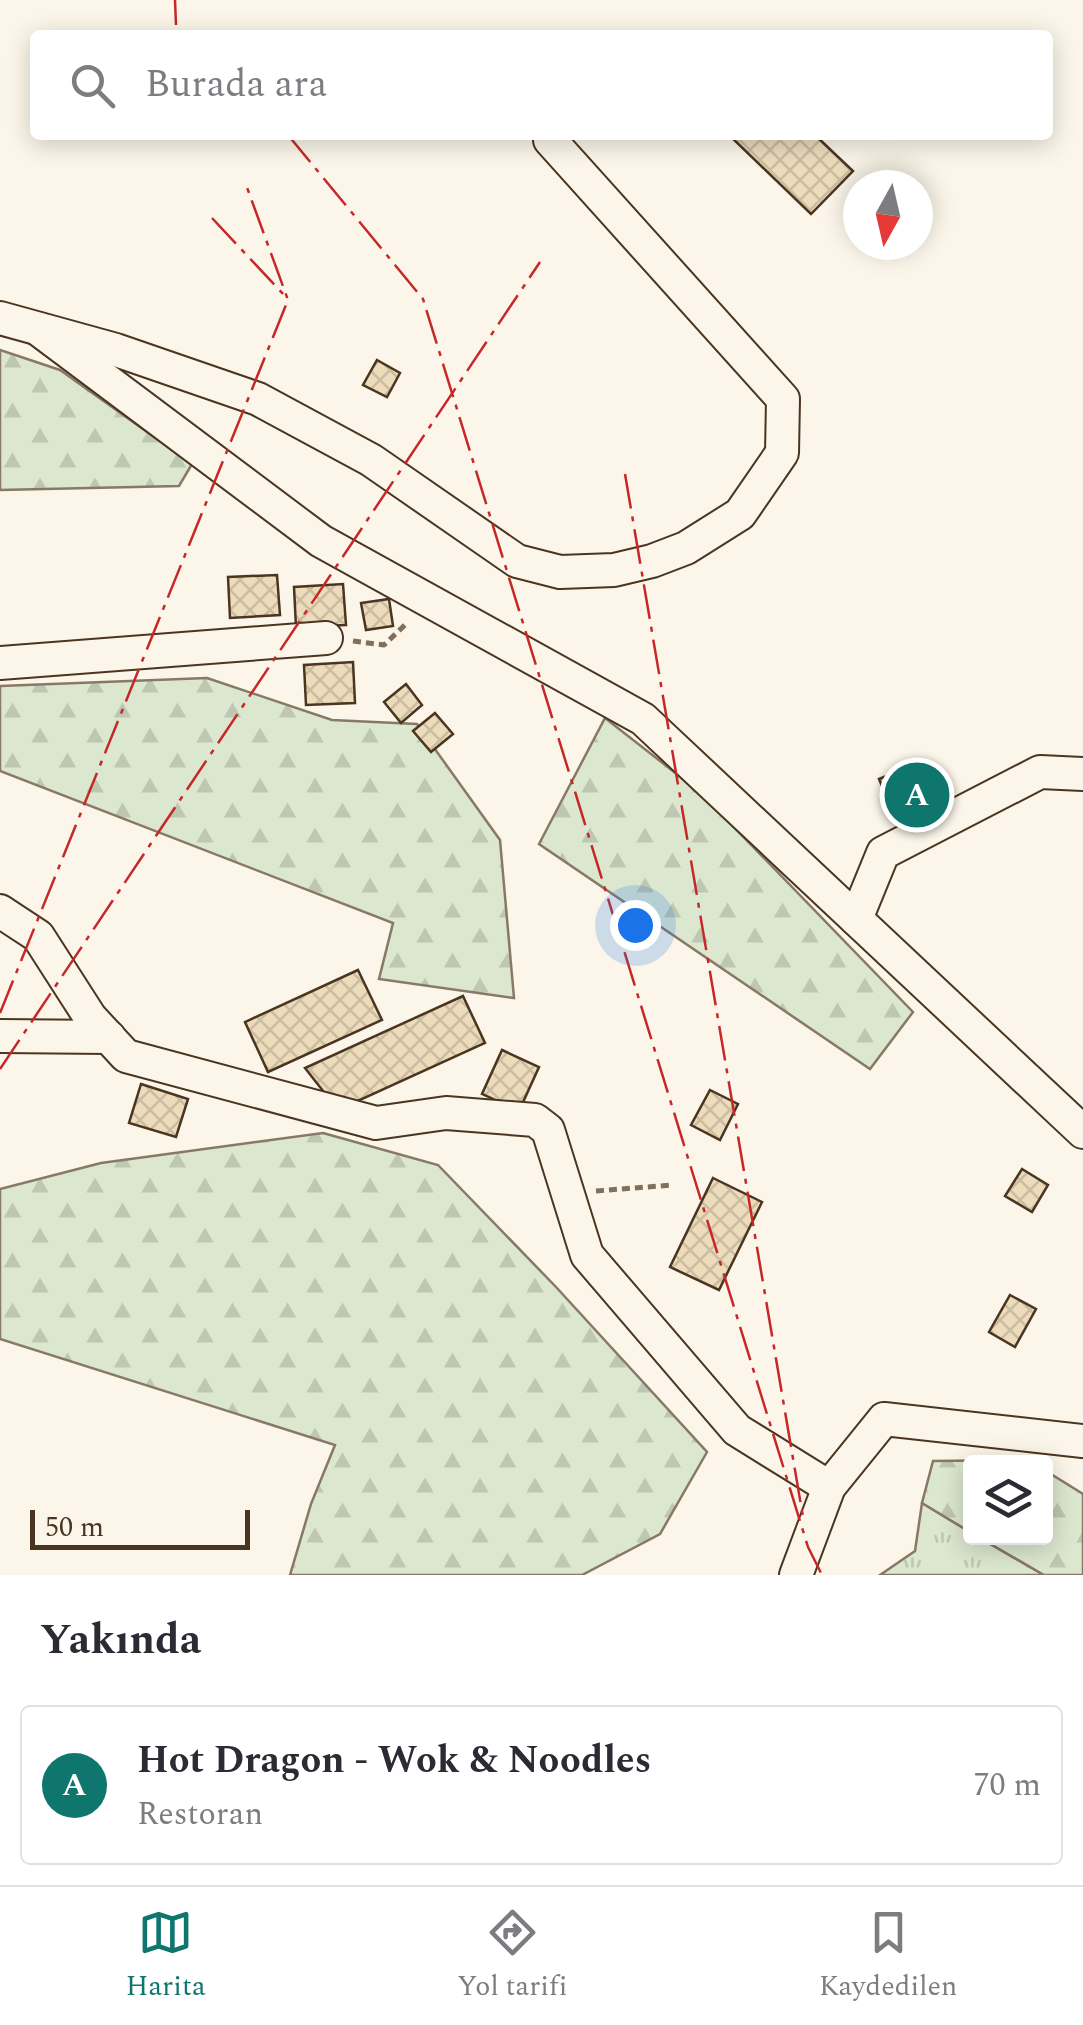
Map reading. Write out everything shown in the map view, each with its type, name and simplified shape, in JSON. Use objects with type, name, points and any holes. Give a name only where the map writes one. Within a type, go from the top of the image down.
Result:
[{"type":"street","points":[[0,318],[116,350],[258,398],[371,460],[516,561],[560,572],[614,570],[652,562],[686,548],[740,514],[782,453],[783,399],[550,140]]},
{"type":"street","points":[[38,328],[321,541],[643,719],[1083,1132]]},
{"type":"street","points":[[0,663],[326,638]]},
{"type":"street","points":[[856,918],[883,853],[1040,772],[1083,774]]},
{"type":"street","points":[[0,910],[38,936],[90,1017],[126,1056],[376,1123],[446,1113],[535,1120],[548,1130],[587,1254],[737,1430],[829,1486]]},
{"type":"street","points":[[0,1036],[109,1037]]},
{"type":"street","points":[[796,1575],[829,1486],[884,1419],[1083,1441]]},
{"type":"path","points":[[326,638],[384,645],[430,601]]},
{"type":"path","points":[[568,1193],[672,1184]]},
{"type":"green space","points":[[0,350],[60,370],[192,464],[179,486],[0,490]]},
{"type":"green space","points":[[207,678],[332,720],[417,724],[500,840],[514,998],[379,979],[393,923],[0,771],[0,686]]},
{"type":"green space","points":[[605,718],[701,793],[913,1012],[870,1069],[539,844]]},
{"type":"green space","points":[[323,1133],[438,1165],[707,1452],[660,1534],[582,1575],[290,1575],[311,1504],[335,1445],[0,1339],[0,1189],[101,1163]]},
{"type":"green space","points":[[933,1461],[963,1461],[963,1528],[922,1503]]},
{"type":"green space","points":[[1053,1475],[1083,1494],[1083,1575],[1044,1575],[992,1545],[1053,1545]]},
{"type":"green space","points":[[922,1503],[963,1528],[963,1545],[992,1545],[1044,1575],[880,1575],[915,1551]]},
{"type":"building","points":[[734,140],[820,140],[852,170],[843,170],[843,181],[811,214]]},
{"type":"building","points":[[377,360],[400,373],[387,397],[363,385]]},
{"type":"building","points":[[277,575],[280,615],[230,618],[228,577]]},
{"type":"building","points":[[343,584],[346,625],[296,627],[294,587]]},
{"type":"building","points":[[389,599],[393,626],[366,630],[361,603]]},
{"type":"building","points":[[353,662],[355,703],[306,705],[304,665]]},
{"type":"building","points":[[406,684],[422,705],[401,723],[384,702]]},
{"type":"building","points":[[435,713],[453,734],[431,752],[413,731]]},
{"type":"building","points":[[924,761],[943,806],[898,825],[879,779]]},
{"type":"building","points":[[358,970],[382,1020],[268,1072],[245,1022]]},
{"type":"building","points":[[463,996],[485,1043],[338,1110],[305,1068]]},
{"type":"building","points":[[502,1050],[539,1067],[519,1111],[482,1094]]},
{"type":"building","points":[[141,1084],[188,1099],[176,1137],[129,1123]]},
{"type":"building","points":[[710,1090],[738,1104],[720,1140],[691,1125]]},
{"type":"building","points":[[1022,1169],[1048,1185],[1032,1212],[1005,1196]]},
{"type":"building","points":[[713,1178],[762,1202],[719,1290],[670,1267]]},
{"type":"building","points":[[1010,1295],[1036,1309],[1015,1347],[989,1332]]},
{"type":"power","points":[[175,0],[176,25]]},
{"type":"power","points":[[292,140],[423,299],[808,1547],[822,1575]]},
{"type":"power","points":[[0,1013],[288,300],[245,182]]},
{"type":"power","points":[[212,218],[285,296]]},
{"type":"power","points":[[0,1069],[540,262]]},
{"type":"power","points":[[625,474],[803,1517]]},
{"type":"place","name":"Hot Dragon - Wok & Noodles","points":[[917,795]]}]
